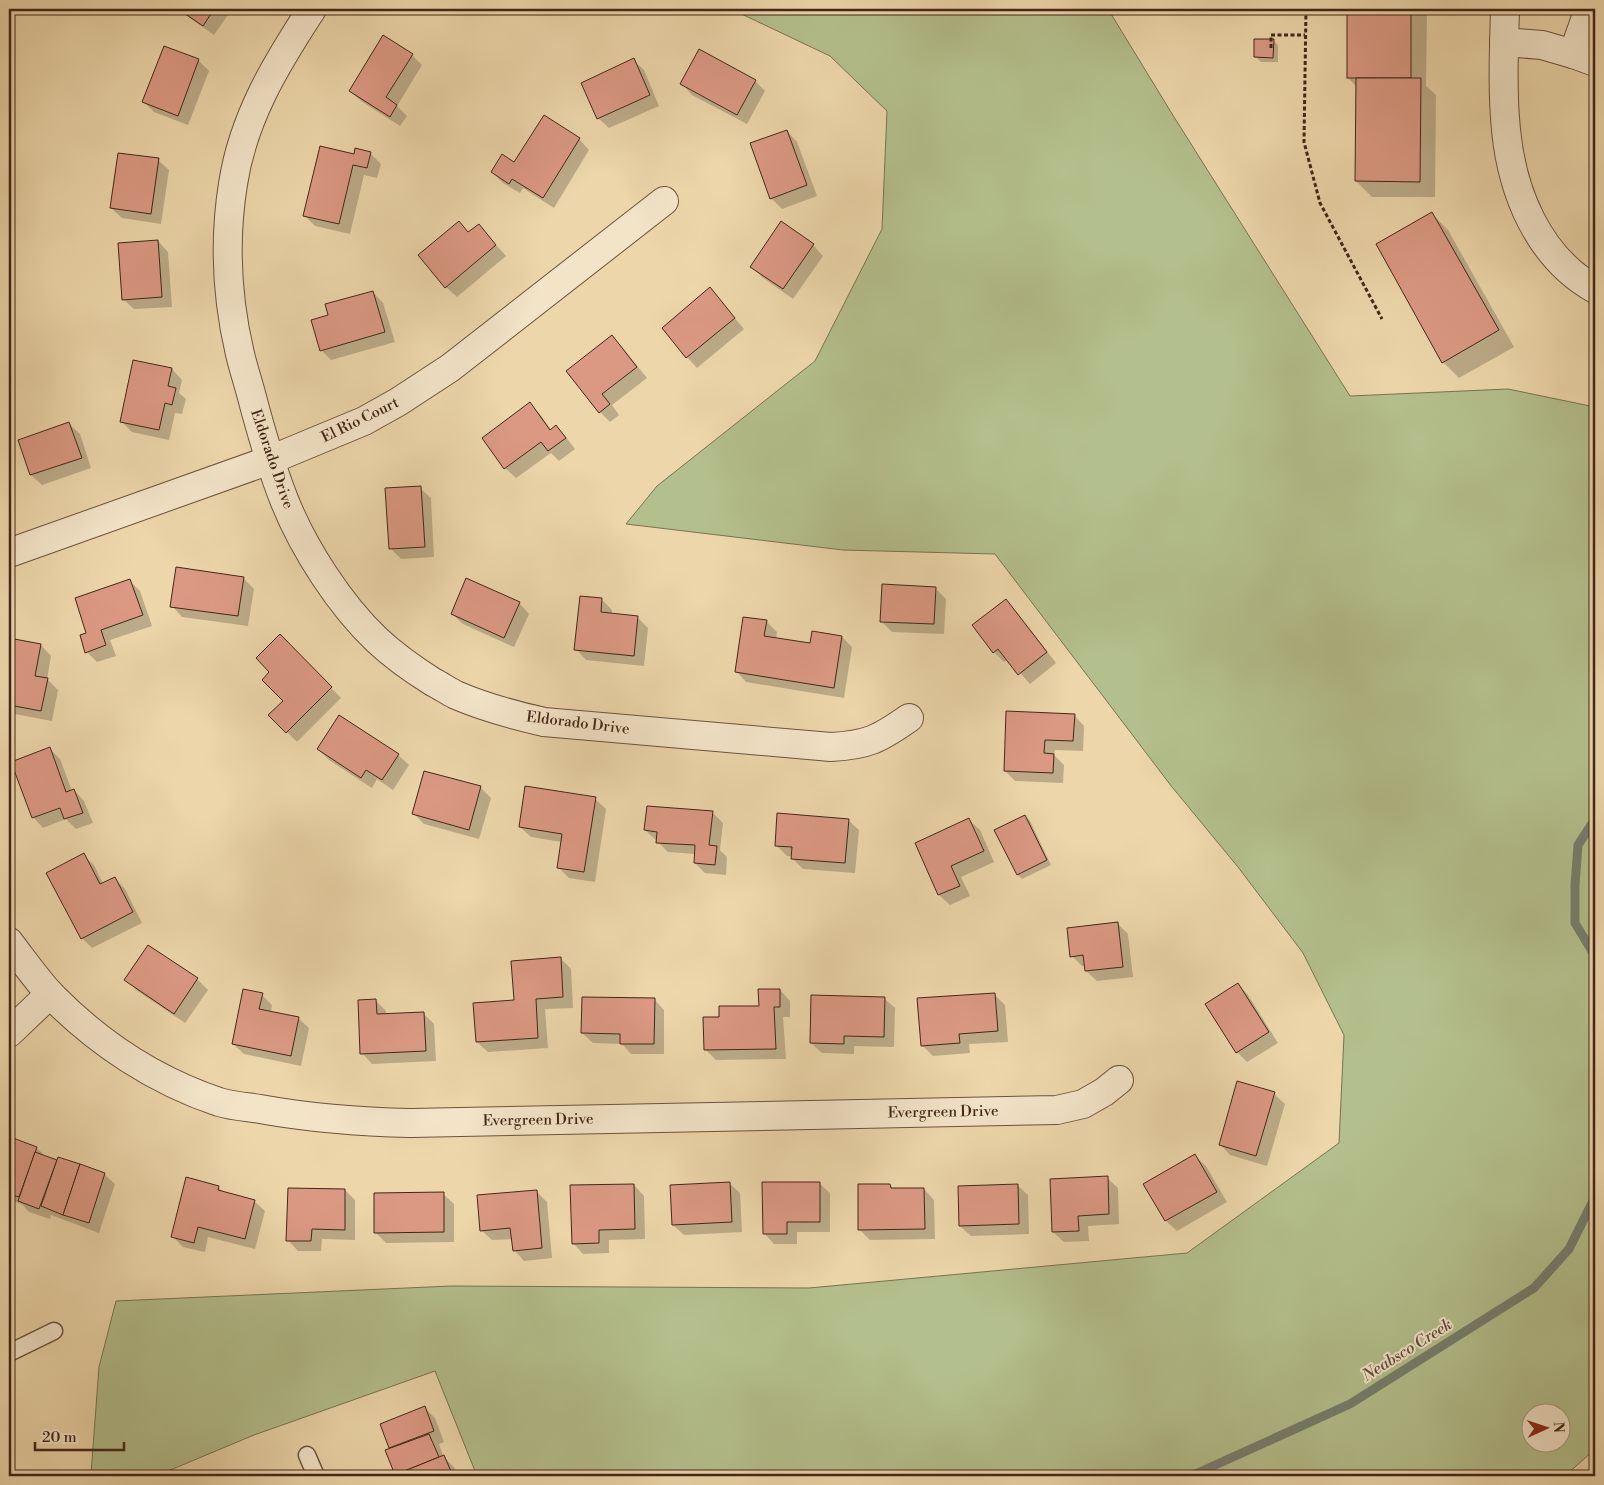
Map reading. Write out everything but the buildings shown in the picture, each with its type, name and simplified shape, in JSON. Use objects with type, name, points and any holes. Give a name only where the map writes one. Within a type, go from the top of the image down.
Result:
[{"type":"street","name":"Eldorado Drive","points":[[312,9],[283,53],[256,105],[242,144],[233,183],[228,235],[231,304],[240,353],[270,460],[286,503],[312,556],[345,605],[377,640],[414,670],[454,694],[498,712],[544,722],[846,747],[875,740],[909,718]]},
{"type":"street","points":[[1505,9],[1504,92],[1506,131],[1512,166],[1523,204],[1537,234],[1558,260],[1583,282],[1595,289]]},
{"type":"street","points":[[1504,42],[1542,46],[1584,58],[1589,9]]},
{"type":"street","name":"El Rio Court","points":[[9,553],[270,460],[364,421],[424,386],[450,368],[664,201]]},
{"type":"street","name":"Evergreen Drive","points":[[9,942],[50,994],[87,1028],[132,1060],[180,1087],[221,1102],[299,1116],[411,1123],[1057,1110],[1083,1104],[1104,1092],[1119,1080]]},
{"type":"street","points":[[9,1033],[50,994]]},
{"type":"lane","points":[[9,1353],[54,1332]]},
{"type":"lane","points":[[306,1455],[316,1476]]},
{"type":"path","points":[[1306,9],[1304,142],[1320,202],[1382,319]]},
{"type":"path","points":[[1271,48],[1271,35],[1305,35]]},
{"type":"green space","points":[[731,9],[1108,9],[1350,396],[1508,389],[1595,407],[1595,1449],[1565,1476],[477,1476],[435,1371],[254,1435],[156,1476],[93,1476],[91,1474],[99,1367],[116,1301],[451,1286],[809,1288],[1187,1253],[1339,1143],[1344,1035],[1303,953],[1238,867],[1172,787],[995,554],[843,550],[626,524],[657,486],[815,361],[882,229],[887,111],[830,56]]},
{"type":"waterway","name":"Neabsco Creek","points":[[1595,819],[1578,845],[1575,885],[1575,923],[1595,956]]},
{"type":"waterway","name":"Neabsco Creek","points":[[1191,1476],[1350,1404],[1534,1288],[1569,1249],[1595,1197]]}]
